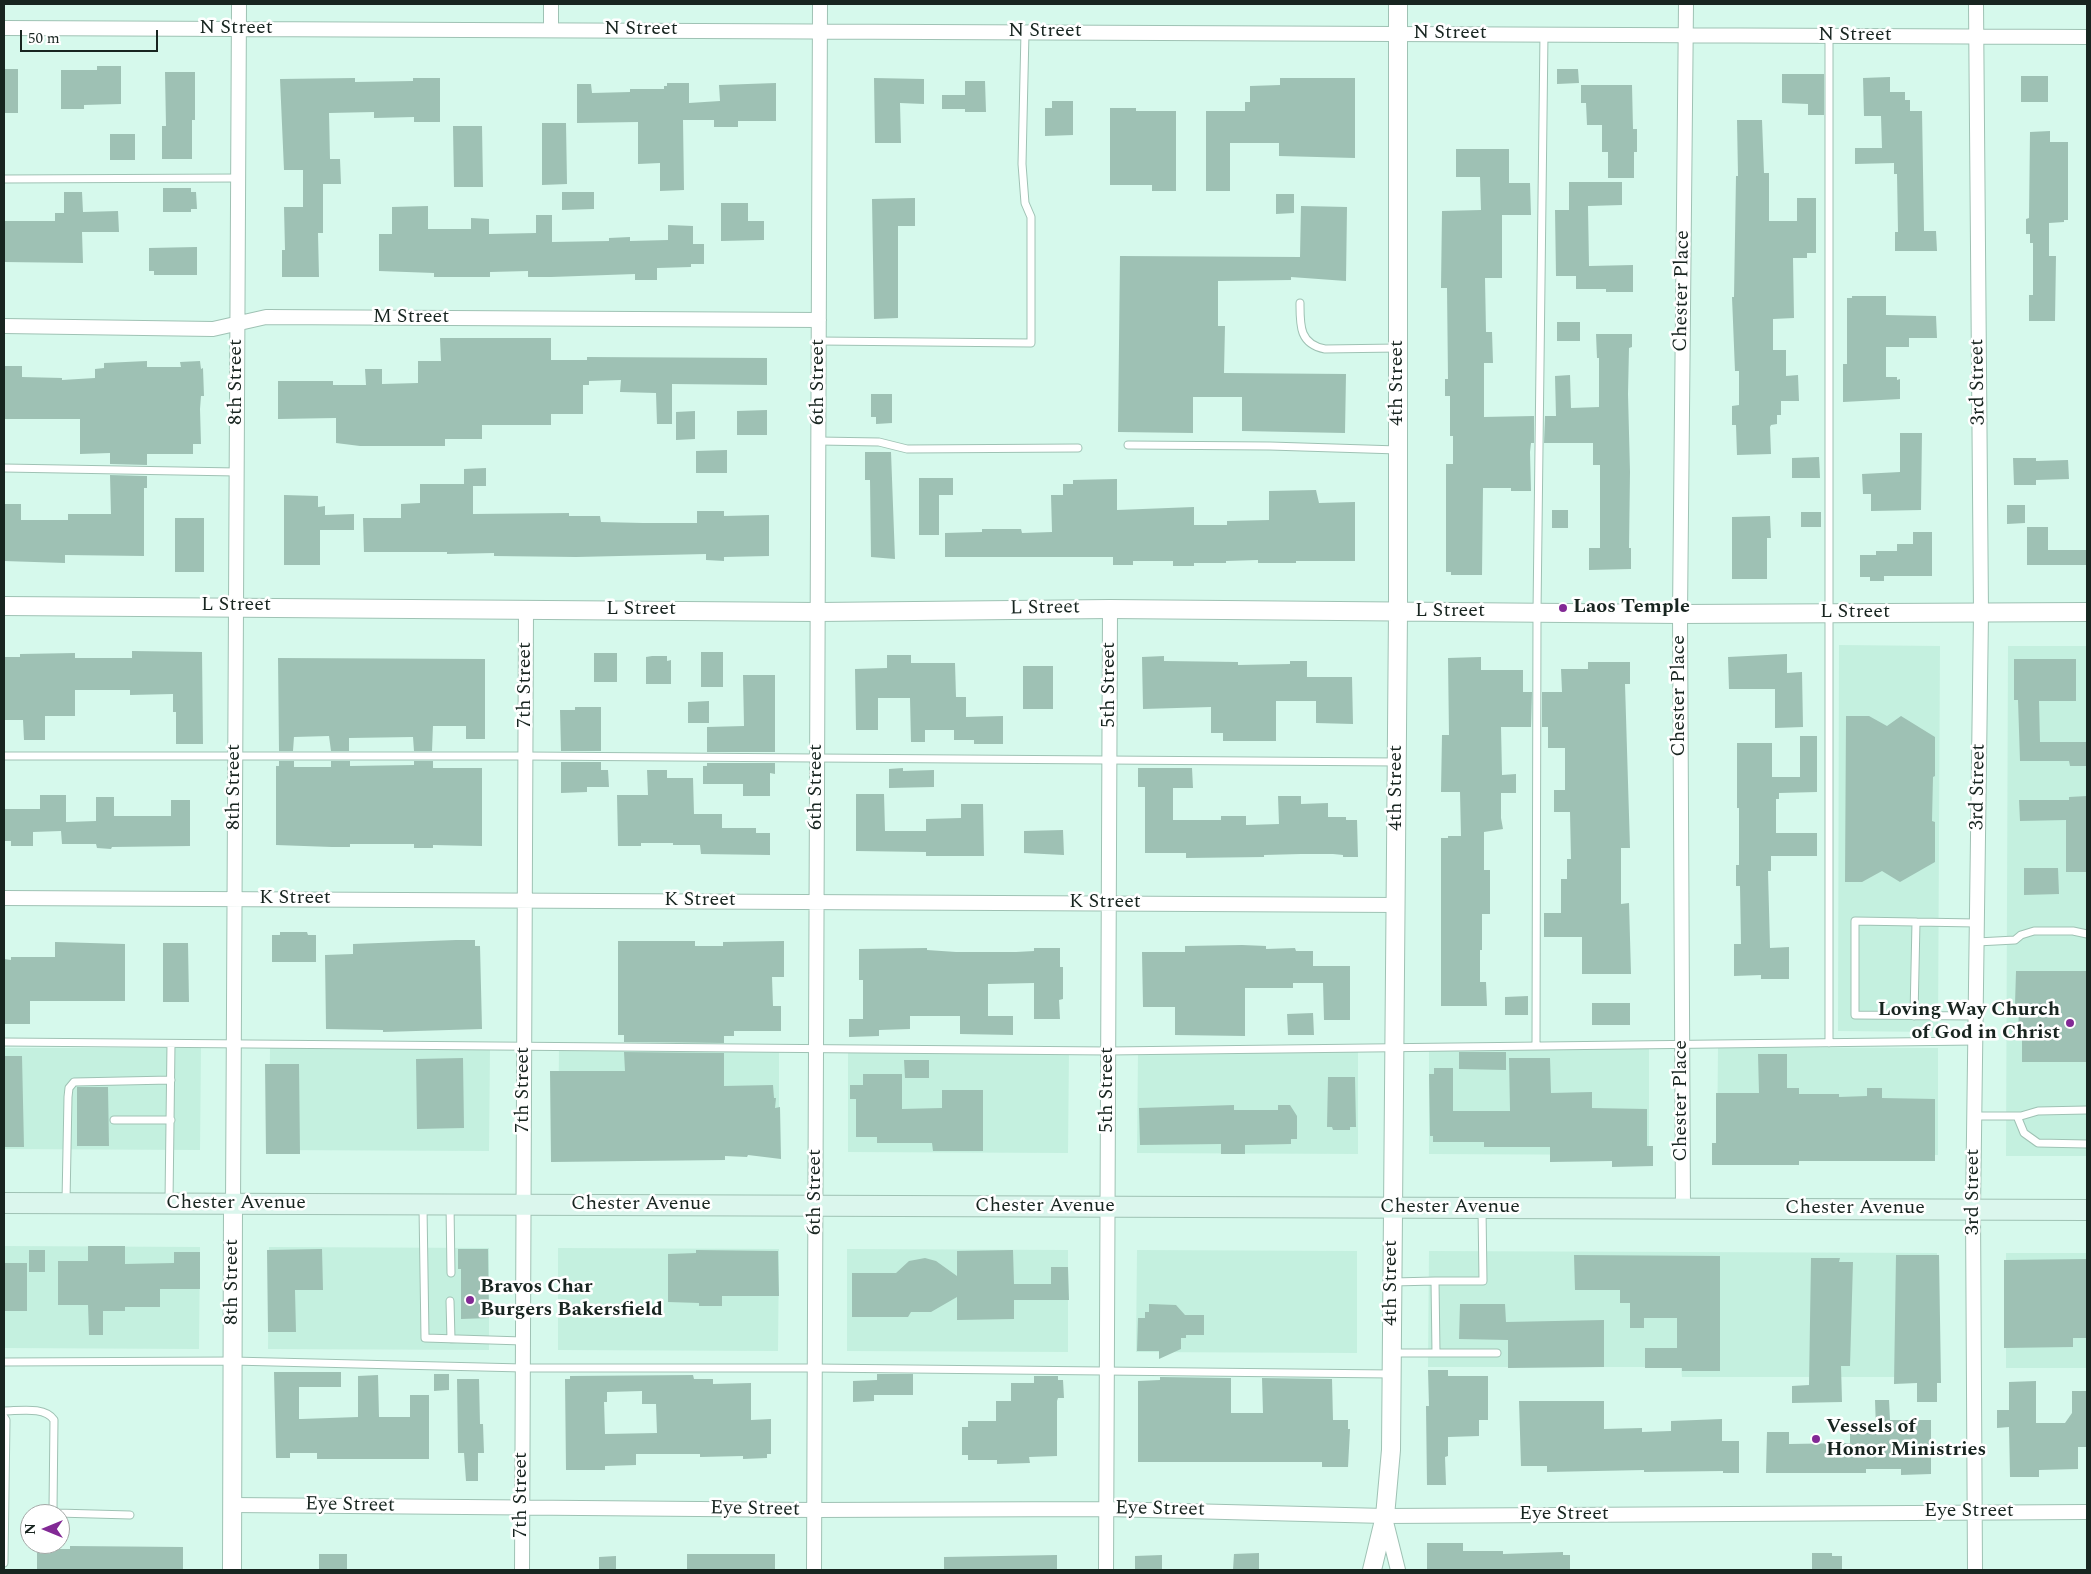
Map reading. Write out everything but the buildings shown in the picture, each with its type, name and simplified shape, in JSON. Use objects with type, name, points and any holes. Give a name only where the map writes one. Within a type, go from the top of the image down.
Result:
[{"type":"main road","name":"Chester Avenue","points":[[4,1203],[2087,1210]]},
{"type":"street","name":"8th Street","points":[[232,1570],[239,4]]},
{"type":"street","points":[[551,4],[551,30]]},
{"type":"street","name":"6th Street","points":[[814,1570],[820,4]]},
{"type":"street","name":"4th Street","points":[[1398,4],[1397,905],[1390,1458],[1385,1516],[1398,1570]]},
{"type":"street","name":"Chester Place","points":[[1683,1209],[1680,614],[1686,4]]},
{"type":"street","name":"3rd Street","points":[[1975,1570],[1974,1210],[1981,613],[1976,4]]},
{"type":"street","name":"N Street","points":[[4,28],[2087,37]]},
{"type":"street","name":"M Street","points":[[4,326],[213,329],[266,317],[819,320]]},
{"type":"street","name":"L Street","points":[[4,606],[236,606],[818,612],[1110,609],[1680,614],[2087,612]]},
{"type":"street","name":"7th Street","points":[[522,1570],[526,609]]},
{"type":"street","name":"5th Street","points":[[1106,1570],[1110,609]]},
{"type":"street","name":"K Street","points":[[4,898],[1397,905]]},
{"type":"street","name":"Eye Street","points":[[232,1505],[814,1510],[1106,1508],[1385,1516],[2087,1512]]},
{"type":"street","points":[[1372,1570],[1385,1516]]},
{"type":"lane","points":[[819,341],[1031,344],[1031,217],[1025,203],[1022,164],[1025,32]]},
{"type":"lane","points":[[1536,1046],[1537,612],[1544,34]]},
{"type":"lane","points":[[1829,36],[1829,1043]]},
{"type":"lane","points":[[4,179],[238,178]]},
{"type":"lane","points":[[1300,303],[1300,328],[1305,337],[1315,347],[1325,349],[1398,348]]},
{"type":"lane","points":[[819,441],[879,442],[907,449],[1078,448]]},
{"type":"lane","points":[[1128,445],[1270,446],[1398,450]]},
{"type":"lane","points":[[4,468],[237,472]]},
{"type":"lane","points":[[4,756],[526,756],[1398,762]]},
{"type":"lane","points":[[1976,1016],[1855,1015],[1856,921],[1977,923]]},
{"type":"lane","points":[[1914,1016],[1916,922]]},
{"type":"lane","points":[[1977,942],[2014,940],[2021,935],[2034,931],[2073,931],[2087,934]]},
{"type":"lane","points":[[4,1042],[1108,1051],[1395,1046],[1682,1046],[1976,1041]]},
{"type":"lane","points":[[169,1204],[171,1044]]},
{"type":"lane","points":[[66,1203],[69,1088],[74,1082],[171,1080]]},
{"type":"lane","points":[[1975,1116],[2017,1116],[2038,1111],[2087,1110]]},
{"type":"lane","points":[[2017,1116],[2024,1133],[2038,1143],[2087,1144]]},
{"type":"lane","points":[[114,1120],[171,1120]]},
{"type":"lane","points":[[424,1204],[425,1338],[523,1341]]},
{"type":"lane","points":[[450,1205],[450,1273]]},
{"type":"lane","points":[[1392,1282],[1483,1281],[1482,1208]]},
{"type":"lane","points":[[1436,1281],[1436,1353]]},
{"type":"lane","points":[[450,1300],[451,1339]]},
{"type":"lane","points":[[1392,1353],[1497,1353]]},
{"type":"lane","points":[[4,1362],[232,1361],[523,1368],[815,1368],[1391,1374]]},
{"type":"lane","points":[[4,1411],[44,1412],[51,1415],[54,1420],[53,1509],[57,1512],[130,1515]]},
{"type":"lane","points":[[4,1417],[6,1420],[4,1562]]},
{"type":"shaded area","points":[[1839,645],[1940,646],[1938,1032],[1838,1031]]},
{"type":"shaded area","points":[[2008,646],[2087,646],[2087,1156],[2006,1156]]},
{"type":"shaded area","points":[[1429,1047],[1649,1048],[1649,1155],[1429,1154]]},
{"type":"shaded area","points":[[1718,1047],[1938,1048],[1938,1155],[1717,1155]]},
{"type":"shaded area","points":[[4,1048],[201,1048],[200,1150],[4,1149]]},
{"type":"shaded area","points":[[270,1048],[490,1049],[489,1151],[269,1150]]},
{"type":"shaded area","points":[[559,1049],[779,1050],[779,1152],[558,1151]]},
{"type":"shaded area","points":[[848,1050],[1069,1051],[1068,1153],[848,1152]]},
{"type":"shaded area","points":[[1138,1051],[1358,1052],[1358,1154],[1137,1153]]},
{"type":"shaded area","points":[[4,1246],[200,1247],[199,1349],[4,1348]]},
{"type":"shaded area","points":[[269,1247],[489,1248],[489,1350],[268,1349]]},
{"type":"shaded area","points":[[558,1248],[779,1249],[778,1351],[558,1350]]},
{"type":"shaded area","points":[[847,1249],[1068,1250],[1068,1352],[847,1351]]},
{"type":"shaded area","points":[[1137,1250],[1357,1251],[1357,1353],[1136,1352]]},
{"type":"shaded area","points":[[1429,1251],[1937,1253],[1937,1377],[1682,1377],[1681,1367],[1428,1367]]},
{"type":"shaded area","points":[[2006,1253],[2087,1253],[2087,1368],[2006,1368]]},
{"type":"place","name":"Laos Temple","points":[[1563,608]]},
{"type":"place","name":"Loving Way Church of God in Christ","points":[[2070,1023]]},
{"type":"place","name":"Bravos Char Burgers Bakersfield","points":[[470,1300]]},
{"type":"place","name":"Vessels of Honor Ministries","points":[[1816,1439]]}]
